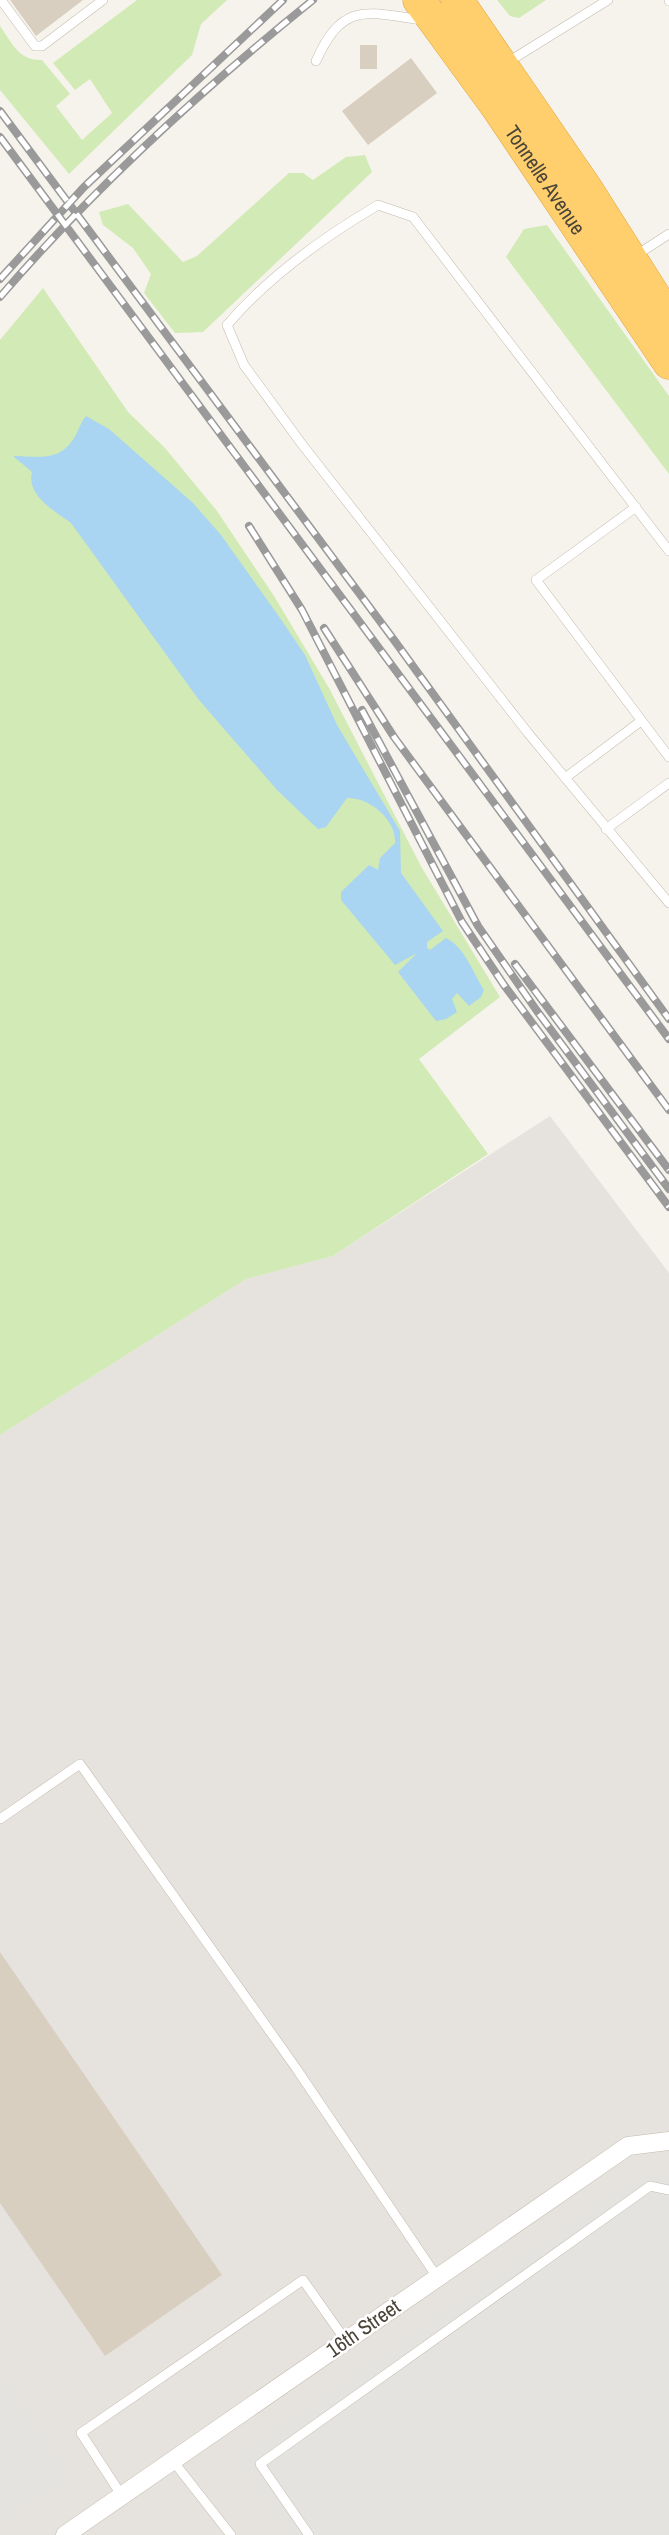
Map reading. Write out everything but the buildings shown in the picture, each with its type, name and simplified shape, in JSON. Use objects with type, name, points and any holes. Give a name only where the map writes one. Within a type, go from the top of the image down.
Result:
[{"type":"highway","name":"Tonnelle Avenue","points":[[457,0],[503,65],[509,99]]},
{"type":"highway","name":"Tonnelle Avenue","points":[[427,11],[509,99],[575,196],[669,363]]},
{"type":"highway","name":"Tonnelle Avenue","points":[[575,196],[631,259],[669,319]]},
{"type":"street","name":"16th Street","points":[[65,2535],[628,2146],[669,2141]]},
{"type":"lane","points":[[1,0],[35,46],[42,46],[103,0]]},
{"type":"lane","points":[[503,65],[530,51],[608,0]]},
{"type":"lane","points":[[316,61],[331,33],[353,14],[427,11]]},
{"type":"lane","points":[[669,551],[413,217],[377,205],[341,227],[255,292],[227,326],[244,366],[294,434],[565,778],[669,903]]},
{"type":"lane","points":[[631,259],[669,234]]},
{"type":"lane","points":[[636,507],[536,580],[669,757]]},
{"type":"lane","points":[[565,778],[641,721]]},
{"type":"lane","points":[[606,829],[669,783]]},
{"type":"lane","points":[[0,1819],[80,1764],[296,2068],[437,2277]]},
{"type":"lane","points":[[309,2535],[260,2464],[650,2186],[669,2190]]},
{"type":"lane","points":[[122,2496],[80,2433],[303,2280],[346,2341]]},
{"type":"lane","points":[[173,2461],[231,2535]]},
{"type":"shaded area","points":[[550,1116],[669,1273],[669,2535],[0,2535],[0,1435],[246,1279],[333,1256]]},
{"type":"shaded area","points":[[644,2170],[669,2175],[669,2535],[288,2535],[233,2457]]},
{"type":"shaded area","points":[[0,2371],[73,2476],[0,2527]]},
{"type":"green space","points":[[137,0],[227,0],[201,24],[192,55],[69,174],[0,90],[0,26],[17,50],[34,60],[42,60],[70,94],[56,106],[82,140],[112,113],[90,79],[75,90],[53,63]]},
{"type":"green space","points":[[497,0],[546,0],[519,18],[510,16]]},
{"type":"green space","points":[[365,155],[372,172],[203,332],[175,333],[144,293],[151,274],[133,248],[103,225],[99,212],[128,204],[183,262],[197,256],[289,173],[303,173],[313,180],[346,157]]},
{"type":"green space","points":[[547,225],[669,396],[669,474],[506,257],[524,229]]},
{"type":"green space","points":[[43,288],[128,412],[165,448],[217,511],[274,596],[329,688],[422,868],[500,997],[419,1059],[488,1154],[333,1256],[246,1279],[0,1435],[0,340]]},
{"type":"water","points":[[86,416],[109,429],[193,503],[221,535],[305,655],[337,725],[400,831],[401,873],[443,931],[427,942],[427,948],[430,950],[446,938],[453,942],[484,990],[481,997],[469,1006],[457,993],[452,999],[457,1012],[446,1019],[436,1021],[398,972],[417,953],[395,965],[341,900],[341,892],[369,865],[378,870],[380,858],[395,843],[394,834],[386,818],[364,801],[347,798],[326,827],[318,829],[278,791],[199,700],[71,523],[37,496],[31,481],[32,472],[13,456],[46,456],[60,452],[72,441]]},
{"type":"railway","points":[[0,279],[84,187],[283,0]]},
{"type":"railway","points":[[0,297],[73,217],[150,141],[230,69],[313,0]]},
{"type":"railway","points":[[0,111],[394,640],[669,1019]]},
{"type":"railway","points":[[0,137],[669,1039]]},
{"type":"railway","points":[[249,526],[302,610],[462,922],[504,985],[669,1207]]},
{"type":"railway","points":[[324,628],[394,737],[669,1110]]},
{"type":"railway","points":[[362,710],[478,926],[537,1011],[669,1189]]},
{"type":"railway","points":[[515,964],[669,1170]]}]
